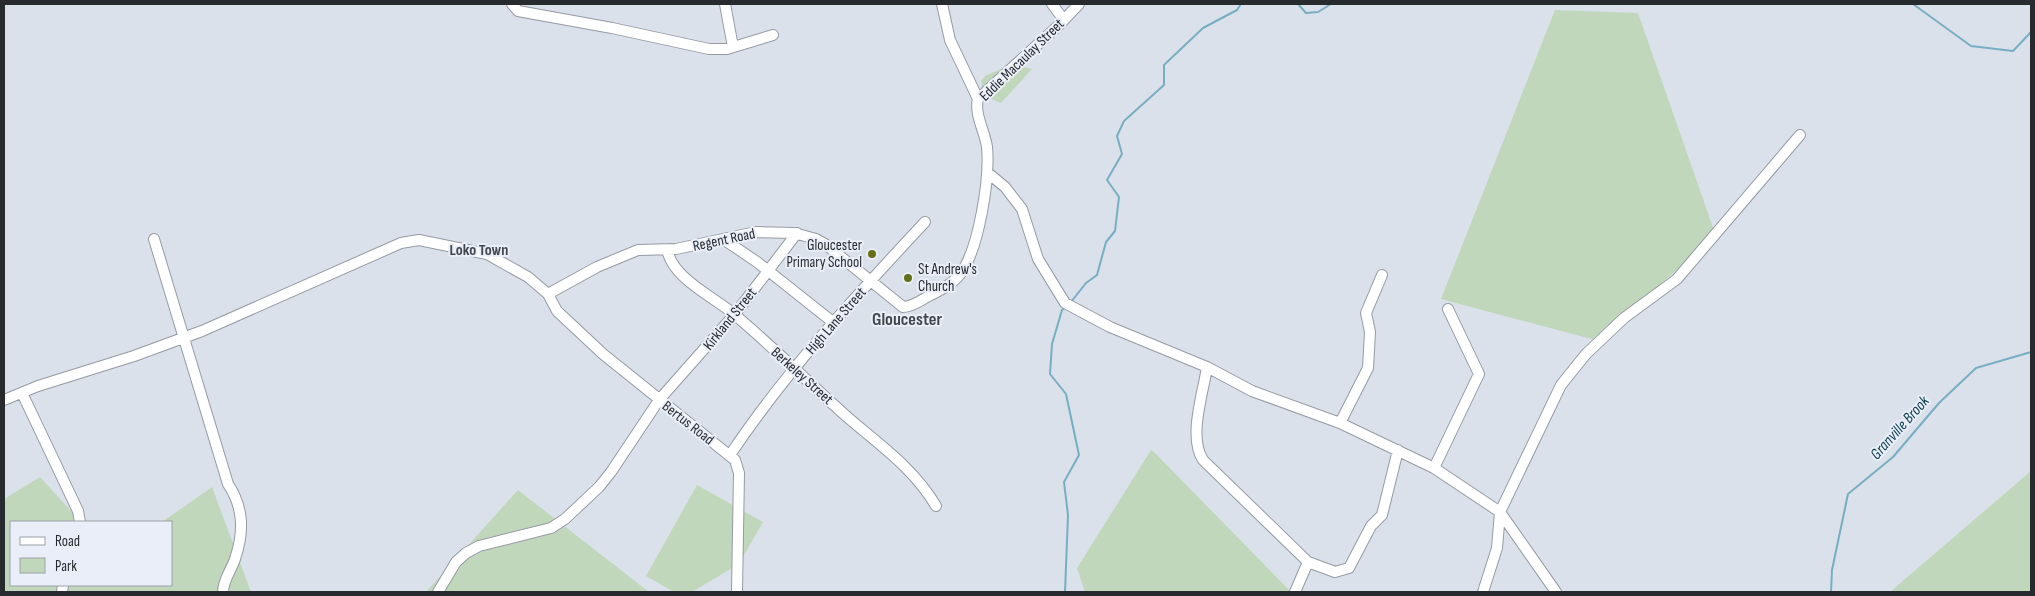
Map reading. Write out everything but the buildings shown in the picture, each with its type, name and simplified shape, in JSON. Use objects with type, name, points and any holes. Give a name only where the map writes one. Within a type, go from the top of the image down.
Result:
[{"type":"street","points":[[512,4],[518,11],[621,29],[709,49],[733,47],[773,35]]},
{"type":"street","points":[[725,4],[733,47]]},
{"type":"street","points":[[942,4],[950,40],[978,99]]},
{"type":"street","points":[[1052,4],[1064,20]]},
{"type":"street","name":"Eddie Macaulay Street","points":[[869,282],[903,307],[908,307],[953,282],[970,256],[982,209],[988,173],[987,148],[977,108],[978,99],[1079,4]]},
{"type":"street","points":[[1483,592],[1498,548],[1500,512],[1561,385],[1586,354],[1624,318],[1677,279],[1800,135]]},
{"type":"street","points":[[988,173],[1005,187],[1022,209],[1038,259],[1069,305],[1110,327],[1208,367],[1252,391],[1340,423],[1434,468],[1500,512],[1556,592]]},
{"type":"street","name":"High Lane Street","points":[[730,456],[759,412],[794,368],[869,282],[925,222]]},
{"type":"street","name":"Regent Road","points":[[548,294],[597,267],[638,250],[667,250],[756,232],[797,233],[816,239],[825,244],[869,282]]},
{"type":"street","name":"Kirkland Street","points":[[438,592],[456,562],[479,546],[551,528],[565,519],[611,472],[659,400],[734,314],[797,233]]},
{"type":"street","points":[[154,239],[228,484],[242,514],[235,560],[225,580],[223,592]]},
{"type":"street","points":[[723,239],[769,271],[834,323]]},
{"type":"street","name":"Bertus Road","points":[[4,400],[202,331],[409,240],[487,254],[528,277],[548,294],[557,311],[659,400],[730,456],[738,466],[737,592]]},
{"type":"street","name":"Berkeley Street","points":[[667,250],[670,260],[677,269],[734,314],[912,472],[924,485],[936,506]]},
{"type":"street","points":[[1340,423],[1368,368],[1370,332],[1366,313],[1382,275]]},
{"type":"street","points":[[1434,468],[1479,374],[1448,309]]},
{"type":"street","points":[[1208,367],[1196,437],[1198,452],[1203,460],[1308,562],[1335,572],[1349,568],[1371,526],[1382,515],[1398,450]]},
{"type":"street","points":[[22,393],[78,511],[80,521]]},
{"type":"street","points":[[1295,592],[1308,562]]},
{"type":"green space","points":[[1555,10],[1638,13],[1716,236],[1595,340],[1441,299]]},
{"type":"green space","points":[[1012,64],[1032,69],[1001,103],[984,96],[981,81],[985,76]]},
{"type":"green space","points":[[1151,450],[1291,592],[1085,592],[1077,568]]},
{"type":"green space","points":[[2031,471],[2031,592],[1890,592]]},
{"type":"green space","points":[[40,477],[80,521],[10,521],[10,586],[172,586],[172,521],[163,521],[212,487],[251,592],[4,592],[4,499]]},
{"type":"green space","points":[[697,485],[763,522],[739,564],[692,592],[674,592],[646,576]]},
{"type":"green space","points":[[518,490],[649,592],[426,592]]},
{"type":"waterway","points":[[1071,302],[1086,283],[1097,275],[1106,242],[1115,231],[1119,197],[1107,180],[1122,154],[1117,136],[1124,121],[1164,85],[1164,65],[1203,28],[1237,10],[1241,4]]},
{"type":"waterway","points":[[1298,4],[1306,13],[1318,12],[1331,4]]},
{"type":"waterway","points":[[1913,4],[1971,46],[2013,51],[2031,32]]},
{"type":"waterway","points":[[1065,592],[1068,515],[1064,482],[1079,455],[1066,394],[1050,374],[1052,344],[1062,310],[1066,307]]},
{"type":"waterway","name":"Granville Brook","points":[[1831,592],[1832,570],[1848,494],[1893,457],[1939,403],[1976,368],[2031,352]]},
{"type":"place","name":"Gloucester Primary School","points":[[872,254]]},
{"type":"place","name":"St Andrew's Church","points":[[908,278]]},
{"type":"district","name":"Loko Town","points":[[479,250]]},
{"type":"district","name":"Gloucester","points":[[907,319]]}]
